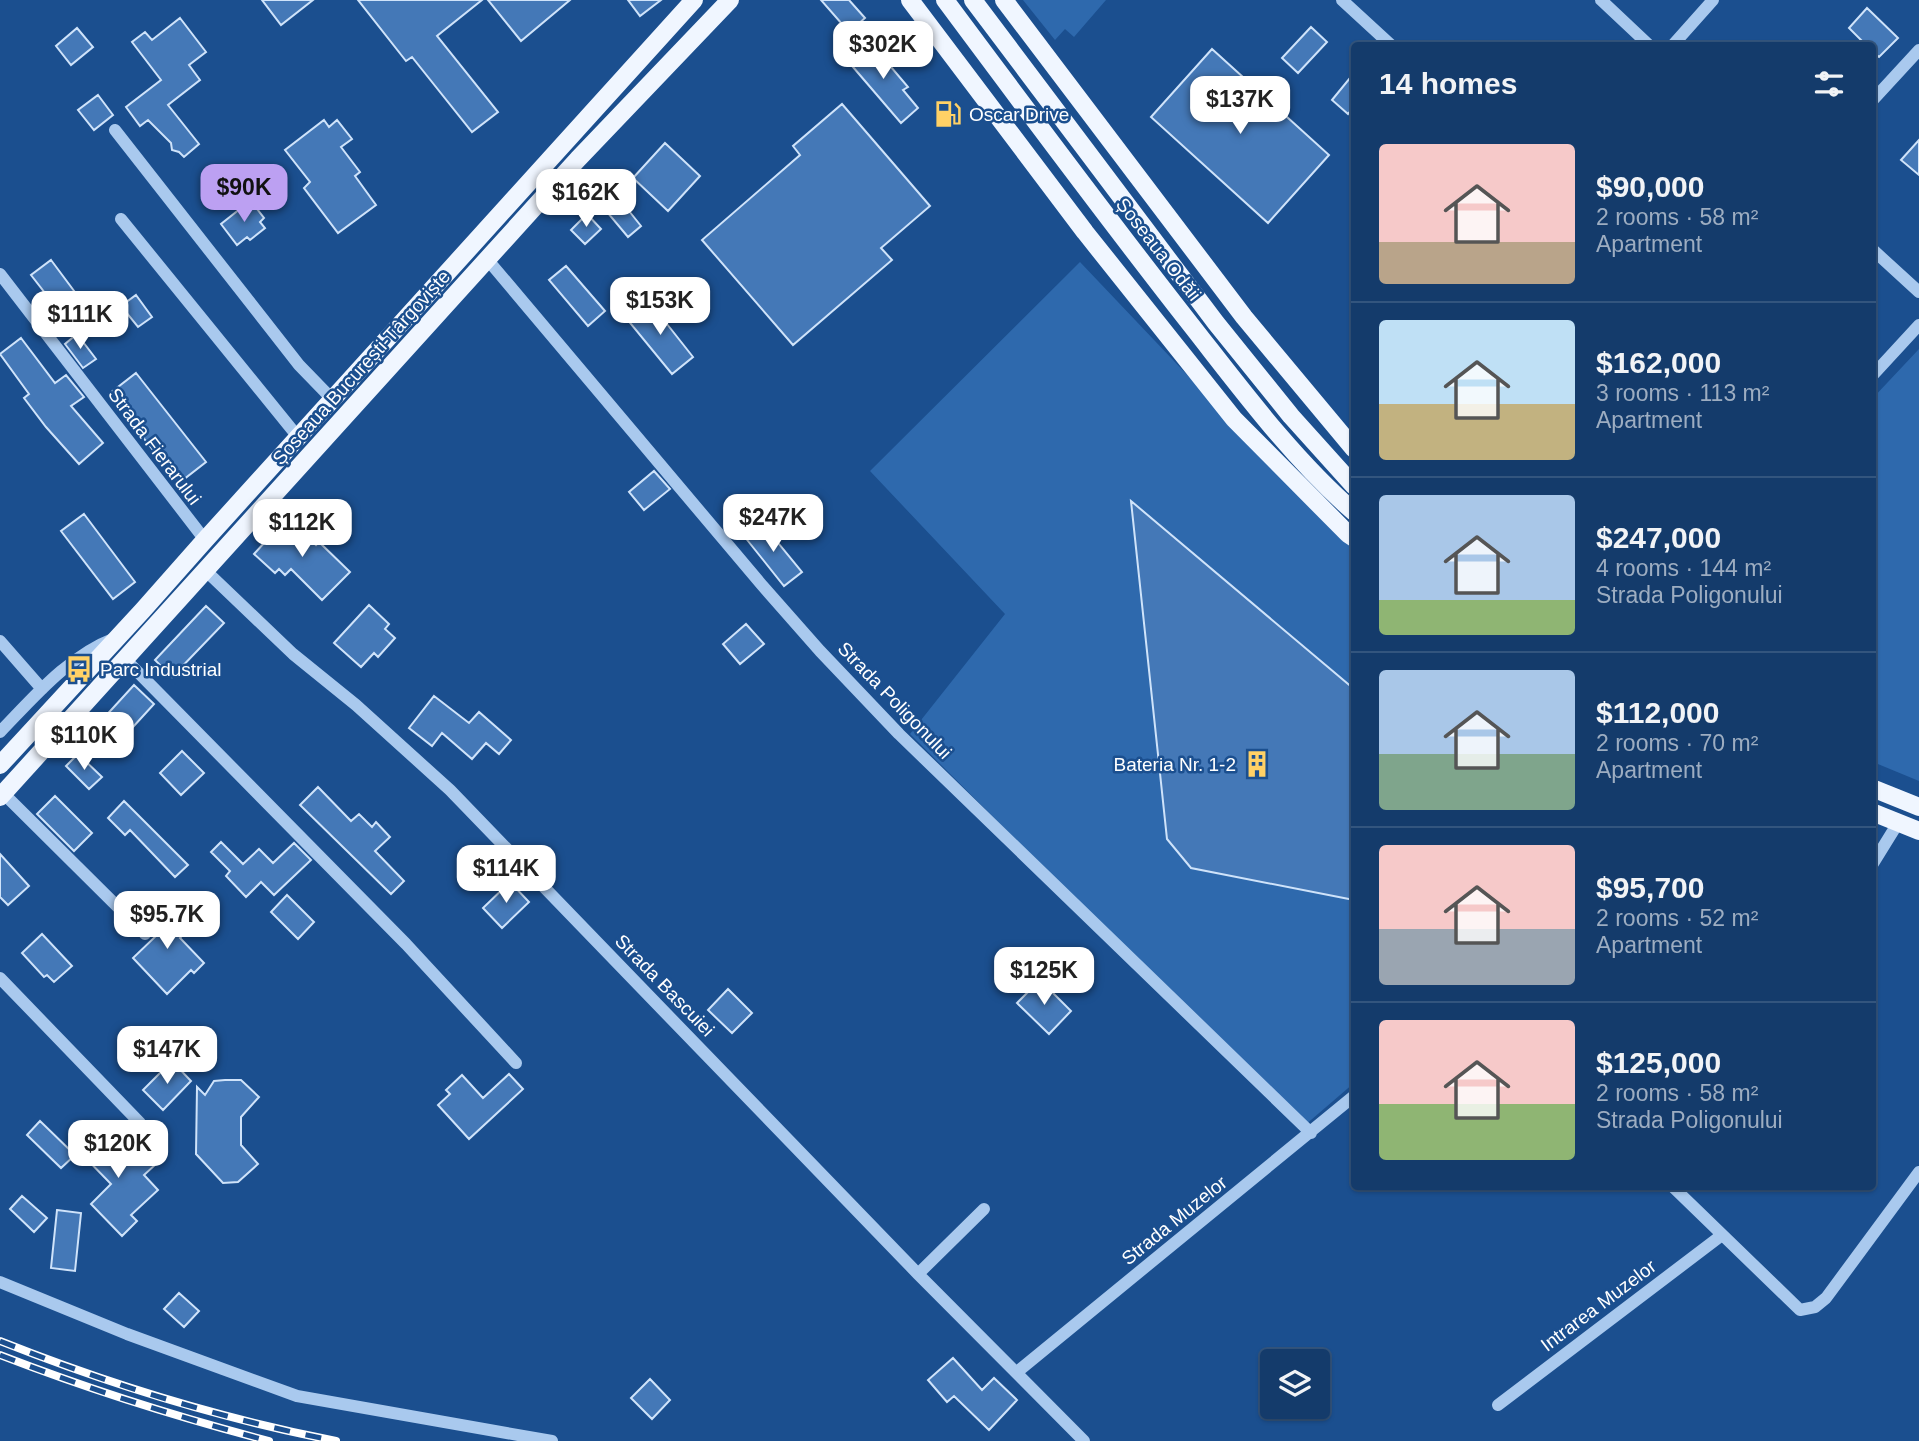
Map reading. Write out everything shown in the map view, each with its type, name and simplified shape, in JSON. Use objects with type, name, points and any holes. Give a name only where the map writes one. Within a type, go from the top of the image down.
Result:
[{"type":"main road","name":"Șoseaua București-Târgoviște","points":[[0,765],[694,0]]},
{"type":"main road","name":"Șoseaua București-Târgoviște","points":[[2,795],[596,140],[730,0]]},
{"type":"main road","points":[[909,0],[1084,232],[1234,419],[1351,536]]},
{"type":"main road","name":"Șoseaua Odăii","points":[[945,0],[1131,248],[1264,418],[1328,489],[1351,509]]},
{"type":"main road","name":"Șoseaua Odăii","points":[[973,0],[1216,323],[1291,416],[1351,483]]},
{"type":"main road","points":[[1004,0],[1244,317],[1351,445]]},
{"type":"main road","points":[[1876,790],[1919,807]]},
{"type":"main road","points":[[1876,814],[1919,831]]},
{"type":"street","points":[[1342,0],[1388,42]]},
{"type":"street","points":[[1601,0],[1646,42]]},
{"type":"street","points":[[1676,42],[1713,0]]},
{"type":"street","points":[[1876,97],[1919,50]]},
{"type":"street","points":[[115,130],[299,365],[332,399]]},
{"type":"street","points":[[121,219],[298,437]]},
{"type":"street","points":[[1876,253],[1919,292]]},
{"type":"street","name":"Strada Poligonului","points":[[488,259],[761,584],[891,725],[1311,1133]]},
{"type":"street","name":"Strada Fierarului","points":[[0,274],[205,540]]},
{"type":"street","points":[[1876,372],[1919,325]]},
{"type":"street","name":"Strada Bascuiei","points":[[205,570],[293,654],[356,705],[450,790],[918,1274],[1084,1441]]},
{"type":"street","points":[[0,732],[66,666],[93,646],[118,637]]},
{"type":"street","points":[[0,641],[41,689]]},
{"type":"street","points":[[125,659],[406,944],[516,1063]]},
{"type":"street","points":[[10,722],[28,735]]},
{"type":"street","points":[[2,795],[145,934]]},
{"type":"street","points":[[1876,859],[1898,823]]},
{"type":"street","points":[[0,978],[140,1123]]},
{"type":"street","name":"Strada Muzelor","points":[[1017,1372],[1351,1100]]},
{"type":"street","points":[[1676,1190],[1800,1310],[1808,1309],[1826,1298],[1919,1172]]},
{"type":"street","points":[[918,1274],[984,1209]]},
{"type":"street","name":"Intrarea Muzelor","points":[[1498,1405],[1722,1235]]},
{"type":"street","points":[[0,1282],[138,1339],[297,1396],[552,1441]]},
{"type":"shaded area","points":[[1023,0],[1106,0],[1074,37],[1065,29],[1055,40]]},
{"type":"shaded area","points":[[1080,262],[1211,400],[1351,540],[1351,1086],[1304,1126],[910,734],[1005,614],[870,471]]},
{"type":"shaded area","points":[[1919,349],[1919,781],[1876,763],[1876,395]]},
{"type":"building","points":[[262,0],[313,0],[281,25]]},
{"type":"building","points":[[358,0],[482,0],[437,36],[498,112],[472,132],[412,57],[406,61]]},
{"type":"building","points":[[488,0],[570,0],[521,41]]},
{"type":"building","points":[[628,0],[661,0],[640,16]]},
{"type":"building","points":[[821,0],[849,0],[865,18],[849,32]]},
{"type":"building","points":[[1867,8],[1898,38],[1879,57],[1876,54],[1876,42],[1863,42],[1849,28]]},
{"type":"building","points":[[180,18],[206,52],[189,65],[200,80],[168,105],[199,144],[184,157],[172,150],[171,143],[148,120],[140,126],[126,107],[161,80],[132,42],[145,32],[152,40]]},
{"type":"building","points":[[1311,27],[1327,42],[1298,73],[1282,58]]},
{"type":"building","points":[[77,28],[93,47],[71,65],[56,46]]},
{"type":"building","points":[[869,41],[908,87],[903,90],[918,108],[901,123],[847,60]]},
{"type":"building","points":[[1212,49],[1329,155],[1268,223],[1151,117]]},
{"type":"building","points":[[1351,77],[1351,110],[1348,114],[1332,100]]},
{"type":"building","points":[[98,95],[113,115],[94,130],[78,110]]},
{"type":"building","points":[[842,104],[930,206],[881,248],[892,260],[793,345],[702,240],[800,155],[793,146]]},
{"type":"building","points":[[324,120],[329,127],[337,120],[352,139],[341,147],[360,172],[355,176],[376,205],[338,233],[304,188],[310,182],[285,150]]},
{"type":"building","points":[[1919,140],[1919,175],[1901,160]]},
{"type":"building","points":[[665,143],[700,176],[668,211],[633,178]]},
{"type":"building","points":[[621,201],[641,226],[628,237],[607,212]]},
{"type":"building","points":[[245,205],[249,210],[254,205],[264,218],[260,222],[265,228],[250,240],[247,237],[237,245],[221,224]]},
{"type":"building","points":[[587,214],[601,229],[585,244],[571,230]]},
{"type":"building","points":[[51,260],[89,311],[70,325],[31,275]]},
{"type":"building","points":[[566,266],[605,311],[588,326],[549,280]]},
{"type":"building","points":[[136,295],[152,317],[138,327],[121,306]]},
{"type":"building","points":[[648,300],[693,357],[672,374],[626,318]]},
{"type":"building","points":[[77,334],[96,359],[83,368],[65,344]]},
{"type":"building","points":[[21,338],[55,383],[66,375],[84,397],[71,406],[103,443],[79,464],[24,398],[29,394],[0,354]]},
{"type":"building","points":[[136,373],[206,462],[179,483],[109,394]]},
{"type":"building","points":[[654,471],[670,489],[644,510],[629,492]]},
{"type":"building","name":"Bateria Nr. 1-2","points":[[1131,501],[1351,686],[1351,899],[1191,868],[1167,839]]},
{"type":"building","points":[[84,514],[135,582],[113,599],[61,531]]},
{"type":"building","points":[[287,518],[316,545],[319,542],[350,572],[322,600],[291,569],[285,575],[279,569],[275,573],[254,554]]},
{"type":"building","points":[[761,522],[802,572],[784,586],[744,536]]},
{"type":"building","points":[[369,605],[389,624],[385,629],[395,638],[378,657],[374,653],[361,667],[334,643]]},
{"type":"building","points":[[206,606],[224,623],[172,677],[155,660]]},
{"type":"building","points":[[746,624],[764,644],[740,664],[723,644]]},
{"type":"building","points":[[134,685],[154,704],[122,739],[102,720]]},
{"type":"building","points":[[434,696],[469,723],[479,712],[511,740],[499,754],[486,743],[472,759],[442,733],[432,746],[409,728]]},
{"type":"building","points":[[182,751],[204,773],[181,795],[160,773]]},
{"type":"building","points":[[78,754],[102,777],[89,789],[66,766]]},
{"type":"building","points":[[318,787],[351,821],[359,814],[372,827],[376,822],[390,837],[375,851],[404,881],[391,894],[300,805]]},
{"type":"building","points":[[55,796],[92,833],[74,851],[37,814]]},
{"type":"building","points":[[124,801],[188,865],[175,877],[130,830],[125,835],[108,818]]},
{"type":"building","points":[[221,842],[243,864],[259,849],[273,863],[294,843],[311,860],[274,895],[261,882],[246,897],[226,876],[230,871],[211,852]]},
{"type":"building","points":[[0,854],[29,886],[8,905],[0,897]]},
{"type":"building","points":[[510,882],[529,902],[502,928],[483,908]]},
{"type":"building","points":[[287,895],[314,922],[298,939],[271,912]]},
{"type":"building","points":[[163,903],[188,929],[180,938],[204,963],[194,973],[191,970],[167,994],[133,958],[157,935],[144,921]]},
{"type":"building","points":[[42,934],[72,966],[54,982],[47,975],[44,977],[22,953]]},
{"type":"building","points":[[1040,980],[1071,1011],[1049,1034],[1017,1003]]},
{"type":"building","points":[[728,989],[752,1013],[732,1033],[708,1010]]},
{"type":"building","points":[[172,1061],[191,1081],[163,1110],[143,1090]]},
{"type":"building","points":[[509,1074],[523,1089],[469,1139],[438,1105],[450,1094],[446,1090],[462,1075],[483,1098]]},
{"type":"building","points":[[241,1080],[259,1097],[241,1117],[241,1145],[258,1164],[238,1182],[223,1183],[196,1154],[197,1087],[205,1095],[214,1081]]},
{"type":"building","points":[[40,1121],[75,1155],[61,1168],[27,1135]]},
{"type":"building","points":[[94,1126],[130,1162],[142,1150],[156,1164],[144,1175],[158,1190],[131,1215],[137,1221],[122,1236],[91,1204],[111,1184],[74,1146]]},
{"type":"building","points":[[22,1196],[47,1218],[34,1232],[10,1209]]},
{"type":"building","points":[[57,1210],[81,1213],[75,1271],[51,1268]]},
{"type":"building","points":[[179,1293],[199,1311],[184,1327],[164,1309]]},
{"type":"building","points":[[953,1358],[982,1390],[994,1378],[1017,1400],[989,1430],[954,1396],[947,1402],[928,1380]]},
{"type":"building","points":[[650,1379],[670,1400],[652,1419],[631,1398]]},
{"type":"railway","points":[[0,1341],[166,1399],[250,1422],[336,1441]]},
{"type":"railway","points":[[0,1355],[133,1402],[269,1441]]},
{"type":"place","name":"Oscar Drive","points":[[948,114]]},
{"type":"place","name":"Parc Industrial","points":[[79,669]]},
{"type":"place","name":"Bateria Nr. 1-2","points":[[1257,764]]}]
